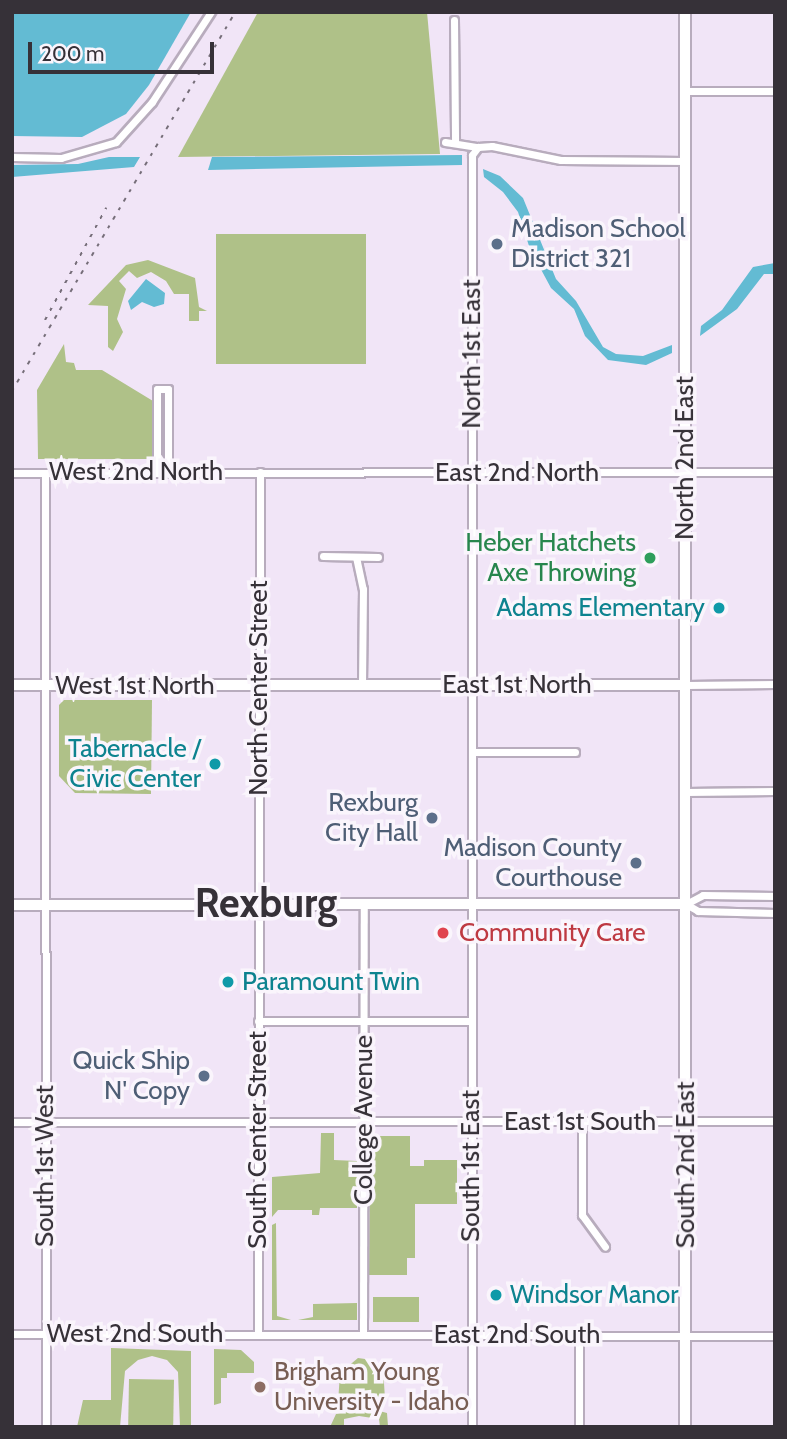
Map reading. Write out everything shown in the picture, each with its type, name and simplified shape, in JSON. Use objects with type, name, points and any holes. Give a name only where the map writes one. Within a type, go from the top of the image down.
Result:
[{"type":"main road","name":"North 2nd East","points":[[685,12],[686,904]]},
{"type":"main road","name":"West 1st North","points":[[12,685],[258,686]]},
{"type":"main road","name":"East 1st North","points":[[258,686],[686,685]]},
{"type":"main road","points":[[12,905],[686,904]]},
{"type":"main road","name":"South 2nd East","points":[[685,1427],[686,904]]},
{"type":"street","points":[[12,157],[61,158],[116,142],[152,102],[211,12]]},
{"type":"street","points":[[454,20],[454,141]]},
{"type":"street","points":[[685,91],[775,91]]},
{"type":"street","points":[[445,142],[454,141],[478,147],[500,146],[577,161],[685,161]]},
{"type":"street","name":"North 1st East","points":[[472,904],[472,155],[478,147]]},
{"type":"street","points":[[157,473],[157,389],[168,389],[168,473]]},
{"type":"street","name":"East 2nd North","points":[[260,472],[775,472]]},
{"type":"street","name":"West 2nd North","points":[[12,473],[260,472]]},
{"type":"street","name":"North Center Street","points":[[258,905],[260,472]]},
{"type":"street","name":"South 1st West","points":[[46,473],[46,1427]]},
{"type":"street","points":[[323,556],[378,557]]},
{"type":"street","points":[[356,557],[363,589],[362,686]]},
{"type":"street","name":"East 1st North","points":[[686,685],[775,684]]},
{"type":"street","points":[[472,752],[575,752]]},
{"type":"street","points":[[686,792],[775,791]]},
{"type":"street","points":[[686,904],[703,895],[775,896]]},
{"type":"street","name":"College Avenue","points":[[363,1335],[364,904]]},
{"type":"street","name":"South 1st East","points":[[472,904],[472,1427]]},
{"type":"street","points":[[686,904],[698,911],[775,913]]},
{"type":"street","name":"South Center Street","points":[[258,905],[258,1334]]},
{"type":"street","points":[[258,1021],[471,1021]]},
{"type":"street","name":"East 1st South","points":[[12,1122],[775,1121]]},
{"type":"street","points":[[582,1122],[582,1215],[605,1247]]},
{"type":"street","name":"West 2nd South","points":[[12,1334],[258,1334]]},
{"type":"street","name":"East 2nd South","points":[[258,1334],[775,1336]]},
{"type":"street","points":[[579,1335],[579,1427]]},
{"type":"green space","points":[[258,12],[427,12],[440,154],[178,157]]},
{"type":"green space","points":[[216,234],[366,234],[366,364],[216,364]]},
{"type":"green space","points":[[148,260],[195,278],[199,307],[207,311],[199,311],[199,321],[189,321],[189,294],[174,294],[166,281],[151,272],[137,278],[129,271],[119,281],[126,289],[117,319],[123,332],[113,351],[108,347],[108,306],[88,305],[126,265]]},
{"type":"green space","points":[[64,344],[66,362],[74,363],[76,370],[102,370],[153,401],[153,459],[38,459],[37,390]]},
{"type":"green space","points":[[64,700],[152,700],[151,794],[75,793],[59,776],[59,705]]},
{"type":"green space","points":[[321,1133],[334,1133],[334,1160],[357,1161],[357,1208],[320,1208],[319,1215],[312,1215],[312,1210],[278,1210],[272,1217],[272,1177],[320,1173]]},
{"type":"green space","points":[[370,1136],[410,1136],[410,1166],[424,1166],[424,1160],[457,1160],[457,1204],[415,1204],[415,1258],[407,1258],[407,1275],[369,1275]]},
{"type":"green space","points":[[276,1223],[277,1316],[291,1320],[272,1320],[272,1225]]},
{"type":"green space","points":[[373,1297],[419,1297],[419,1322],[373,1322]]},
{"type":"green space","points":[[357,1303],[357,1320],[298,1320],[313,1317],[313,1304]]},
{"type":"green space","points":[[111,1348],[191,1351],[191,1427],[180,1427],[178,1372],[167,1360],[152,1356],[138,1360],[125,1371],[120,1427],[77,1427],[83,1400],[111,1400]]},
{"type":"green space","points":[[214,1349],[241,1350],[254,1362],[254,1373],[227,1373],[227,1378],[221,1378],[221,1403],[214,1405]]},
{"type":"green space","points":[[358,1358],[372,1360],[383,1369],[385,1398],[369,1404],[338,1403],[340,1373]]},
{"type":"green space","points":[[129,1379],[174,1380],[173,1427],[128,1427]]},
{"type":"green space","points":[[364,1407],[387,1413],[388,1426],[380,1427],[379,1419],[359,1416],[344,1419],[344,1427],[330,1427],[336,1414]]},
{"type":"water","points":[[12,12],[191,12],[149,85],[126,114],[82,137],[12,136]]},
{"type":"water","points":[[462,155],[462,165],[208,170],[212,157]]},
{"type":"water","points":[[109,157],[140,157],[134,167],[12,177],[12,165],[78,164]]},
{"type":"water","points":[[483,169],[500,176],[523,198],[556,279],[576,301],[603,347],[616,354],[643,356],[672,345],[672,353],[646,365],[608,360],[585,336],[574,309],[551,288],[530,249],[518,212],[503,192],[484,177]]},
{"type":"water","points":[[775,263],[775,274],[764,274],[737,309],[700,336],[701,326],[722,310],[753,267]]},
{"type":"water","points":[[146,279],[165,293],[164,304],[154,307],[142,302],[131,310],[128,301]]},
{"type":"railway","points":[[12,391],[235,12]]},
{"type":"railway","points":[[45,320],[106,208]]},
{"type":"place","name":"Madison School District 321","points":[[497,244]]},
{"type":"place","name":"Heber Hatchets Axe Throwing","points":[[650,558]]},
{"type":"place","name":"Adams Elementary","points":[[719,608]]},
{"type":"place","name":"Tabernacle / Civic Center","points":[[215,764]]},
{"type":"place","name":"Rexburg City Hall","points":[[432,818]]},
{"type":"place","name":"Madison County Courthouse","points":[[636,863]]},
{"type":"place","name":"Community Care","points":[[443,933]]},
{"type":"place","name":"Paramount Twin","points":[[228,982]]},
{"type":"place","name":"Quick Ship N' Copy","points":[[204,1076]]},
{"type":"place","name":"Windsor Manor","points":[[496,1295]]},
{"type":"place","name":"Brigham Young University - Idaho","points":[[260,1387]]},
{"type":"district","name":"Rexburg","points":[[266,903]]}]
